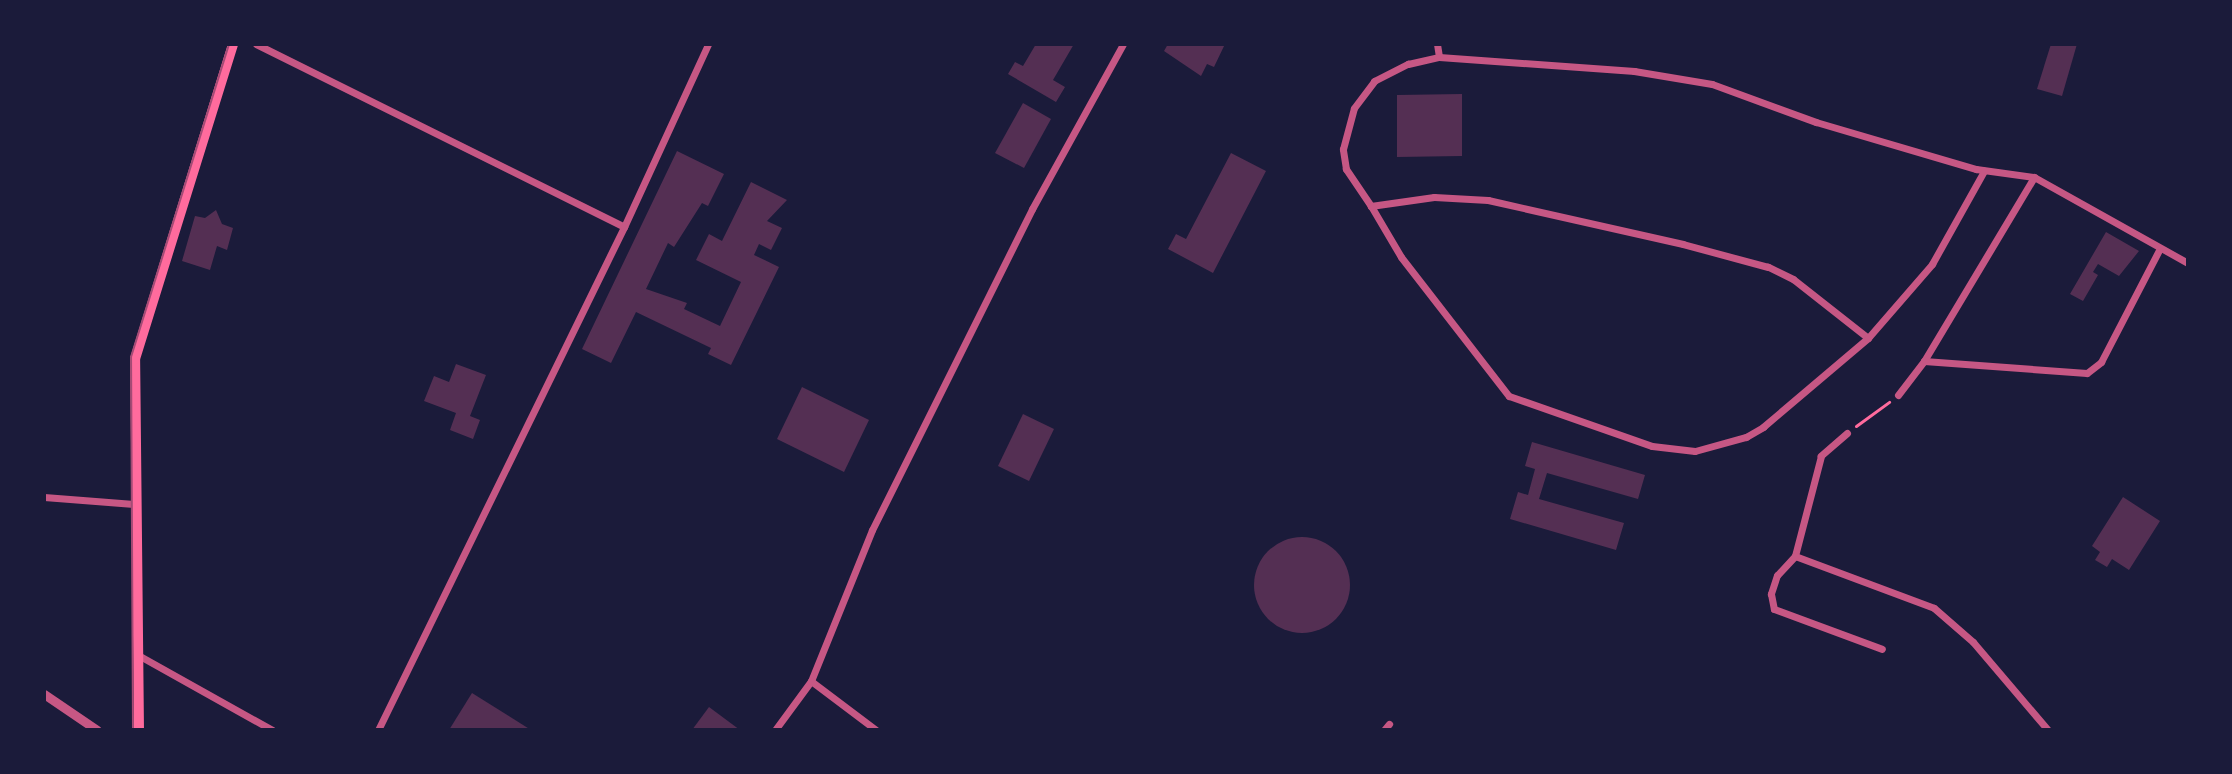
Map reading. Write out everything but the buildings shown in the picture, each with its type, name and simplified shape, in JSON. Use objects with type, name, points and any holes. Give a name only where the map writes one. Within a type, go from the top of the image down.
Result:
[{"type":"main road","points":[[139,730],[134,499],[135,359],[233,44]]},
{"type":"street","points":[[256,44],[624,227]]},
{"type":"street","points":[[775,730],[811,681],[879,516],[1032,209],[1123,44]]},
{"type":"street","points":[[1437,44],[1439,57]]},
{"type":"street","points":[[378,730],[624,227],[704,45]]},
{"type":"street","points":[[1984,171],[1932,264],[1868,338],[1746,437],[1695,451],[1652,446],[1509,396],[1401,257],[1346,169],[1343,149],[1354,108],[1374,81],[1408,64],[1439,57],[1677,75],[1984,171],[2034,177],[2188,263]]},
{"type":"street","points":[[1898,395],[1924,361],[2034,177]]},
{"type":"street","points":[[1371,206],[1434,197],[1488,200],[1683,244],[1768,267],[1793,279],[1868,338]]},
{"type":"street","points":[[1924,361],[2087,373],[2101,362],[2160,248]]},
{"type":"street","points":[[1847,433],[1821,456],[1795,556],[1777,575],[1771,594],[1774,609],[1882,649]]},
{"type":"street","points":[[44,497],[134,499]]},
{"type":"street","points":[[1795,556],[1934,608],[1973,642],[2048,730]]},
{"type":"street","points":[[138,655],[272,730]]},
{"type":"street","points":[[811,681],[876,730]]},
{"type":"street","points":[[44,694],[97,730]]},
{"type":"path","points":[[1847,433],[1898,395]]},
{"type":"tram line","points":[[133,730],[131,357],[229,44]]}]
